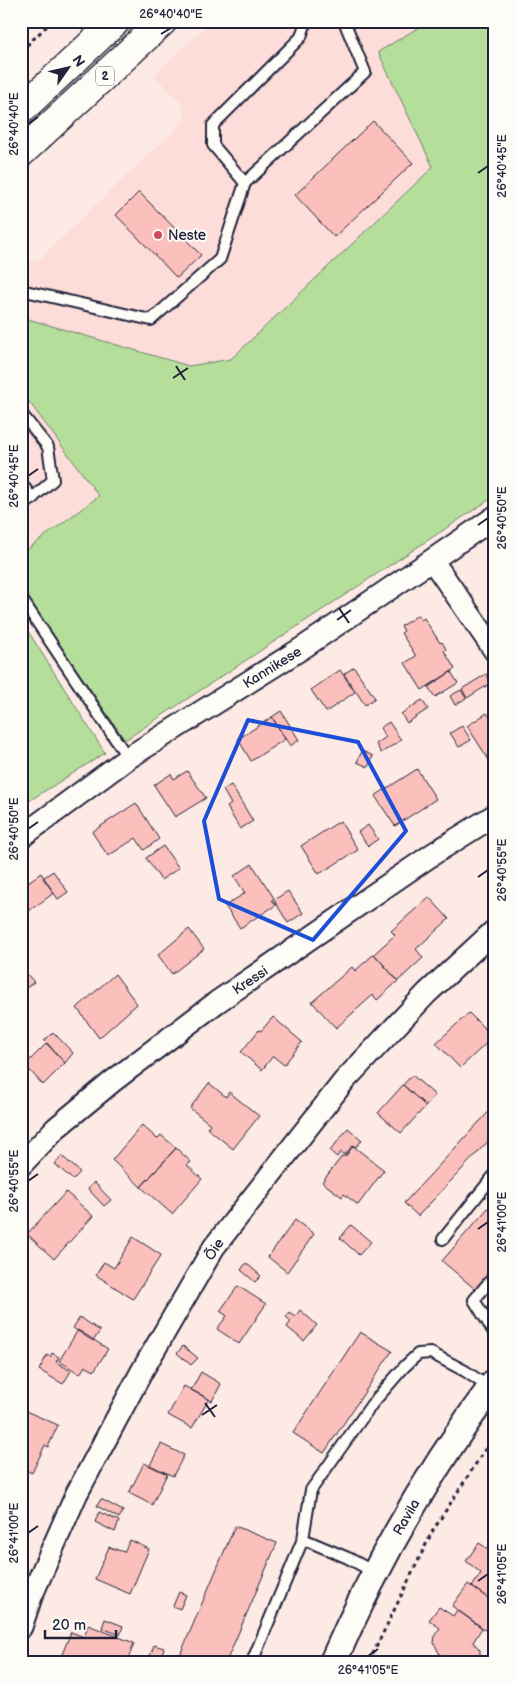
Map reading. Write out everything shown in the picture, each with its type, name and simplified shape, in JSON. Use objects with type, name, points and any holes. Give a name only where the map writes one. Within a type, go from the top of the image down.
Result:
[{"type":"highway","name":"2","points":[[21,110],[116,21]]},
{"type":"highway","name":"2","points":[[21,153],[163,21]]},
{"type":"street","name":"Kannikese","points":[[21,837],[128,758],[304,647],[495,517]]},
{"type":"street","points":[[432,560],[495,651]]},
{"type":"street","name":"Kressi","points":[[21,1165],[56,1128],[216,1002],[433,854],[495,815]]},
{"type":"street","name":"Õie","points":[[21,1627],[31,1597],[77,1493],[142,1371],[214,1247],[344,1081],[427,993],[495,930]]},
{"type":"street","name":"Ravila","points":[[333,1662],[354,1613],[408,1512],[493,1385]]},
{"type":"lane","points":[[245,182],[212,145],[212,125],[301,38],[306,21]]},
{"type":"lane","points":[[21,290],[151,320],[220,259],[245,182],[364,72],[344,21]]},
{"type":"lane","points":[[21,414],[48,447],[53,480],[33,500],[21,508]]},
{"type":"lane","points":[[21,483],[33,500]]},
{"type":"lane","points":[[21,598],[128,758]]},
{"type":"lane","points":[[443,1239],[495,1174]]},
{"type":"lane","points":[[495,1275],[474,1300],[495,1334]]},
{"type":"lane","points":[[252,1662],[302,1539],[311,1490],[372,1404],[405,1366],[418,1354],[431,1354],[493,1385]]},
{"type":"lane","points":[[302,1539],[348,1558],[375,1572]]},
{"type":"path","points":[[21,51],[52,21]]},
{"type":"path","points":[[369,1662],[432,1532],[495,1434]]},
{"type":"highlighted area","points":[[248,720],[358,742],[406,831],[313,940],[219,899],[204,821]]},
{"type":"shaded area","points":[[212,21],[429,21],[378,53],[434,166],[231,359],[189,366],[21,317],[21,266],[39,259],[185,120],[182,105],[154,75]]},
{"type":"shaded area","points":[[21,391],[99,496],[21,554]]},
{"type":"green space","points":[[429,21],[495,21],[495,496],[125,740],[21,588],[21,554],[99,496],[21,391],[21,317],[189,366],[231,359],[433,167],[378,52]]},
{"type":"green space","points":[[21,620],[105,753],[21,806]]},
{"type":"building","points":[[373,121],[413,163],[334,237],[295,195]]},
{"type":"building","name":"Neste","points":[[139,192],[201,255],[177,278],[116,215]]},
{"type":"building","points":[[418,615],[421,620],[424,618],[440,643],[442,642],[446,649],[444,651],[455,669],[422,690],[405,663],[416,656],[401,633],[404,631],[401,626]]},
{"type":"building","points":[[354,667],[375,698],[365,705],[344,674]]},
{"type":"building","points":[[340,670],[355,692],[326,712],[311,690]]},
{"type":"building","points":[[451,672],[458,683],[435,697],[428,687]]},
{"type":"building","points":[[486,674],[491,683],[467,698],[462,689]]},
{"type":"building","points":[[461,690],[466,698],[455,705],[450,696]]},
{"type":"building","points":[[422,700],[428,709],[407,723],[401,714]]},
{"type":"building","points":[[281,711],[299,740],[290,746],[272,717]]},
{"type":"building","points":[[487,713],[495,725],[495,761],[491,763],[467,726]]},
{"type":"building","points":[[272,717],[285,739],[251,761],[238,739]]},
{"type":"building","points":[[389,722],[401,740],[381,753],[376,744],[386,737],[380,728]]},
{"type":"building","points":[[462,726],[471,740],[459,747],[450,733]]},
{"type":"building","points":[[362,751],[373,756],[368,767],[357,762]]},
{"type":"building","points":[[417,769],[436,799],[395,826],[375,796]]},
{"type":"building","points":[[187,771],[206,798],[175,817],[154,785],[171,774],[174,779]]},
{"type":"building","points":[[231,785],[253,821],[240,829],[227,807],[231,804],[223,790]]},
{"type":"building","points":[[136,803],[159,839],[144,850],[136,838],[108,856],[92,832]]},
{"type":"building","points":[[340,821],[358,850],[319,874],[301,846]]},
{"type":"building","points":[[368,825],[378,839],[368,846],[358,832]]},
{"type":"building","points":[[163,846],[179,868],[161,880],[146,858]]},
{"type":"building","points":[[252,864],[274,898],[272,900],[276,905],[240,928],[225,906],[245,893],[234,876]]},
{"type":"building","points":[[53,871],[68,892],[58,899],[43,878]]},
{"type":"building","points":[[41,873],[54,893],[26,913],[21,907],[21,887]]},
{"type":"building","points":[[288,891],[303,913],[288,923],[274,900]]},
{"type":"building","points":[[429,897],[449,919],[416,949],[423,958],[398,981],[374,954],[395,935],[391,931]]},
{"type":"building","points":[[189,929],[204,949],[172,974],[158,955]]},
{"type":"building","points":[[374,954],[398,981],[377,1000],[373,995],[336,1028],[312,1002],[352,967],[355,971]]},
{"type":"building","points":[[25,972],[34,982],[21,992],[21,976]]},
{"type":"building","points":[[115,974],[137,1004],[99,1038],[77,1008]]},
{"type":"building","points":[[469,1013],[493,1037],[460,1068],[436,1043]]},
{"type":"building","points":[[273,1017],[302,1042],[284,1065],[273,1056],[262,1070],[241,1052],[259,1030],[261,1031]]},
{"type":"building","points":[[53,1032],[73,1053],[65,1063],[44,1041]]},
{"type":"building","points":[[47,1043],[65,1063],[43,1085],[25,1065]]},
{"type":"building","points":[[412,1075],[435,1095],[426,1106],[403,1085]]},
{"type":"building","points":[[209,1083],[226,1097],[229,1092],[259,1116],[233,1149],[207,1128],[210,1124],[190,1108]]},
{"type":"building","points":[[403,1085],[426,1106],[401,1133],[378,1113]]},
{"type":"building","points":[[495,1105],[495,1134],[418,1216],[404,1203]]},
{"type":"building","points":[[142,1125],[157,1139],[161,1135],[176,1148],[141,1187],[112,1160]]},
{"type":"building","points":[[348,1128],[362,1140],[356,1147],[353,1145],[345,1155],[341,1152],[337,1157],[330,1151]]},
{"type":"building","points":[[353,1146],[384,1170],[358,1205],[344,1194],[342,1197],[322,1182],[343,1155],[345,1157]]},
{"type":"building","points":[[176,1148],[191,1162],[187,1165],[202,1179],[172,1214],[141,1187]]},
{"type":"building","points":[[62,1156],[80,1172],[73,1180],[55,1164]]},
{"type":"building","points":[[94,1182],[111,1200],[104,1206],[88,1189]]},
{"type":"building","points":[[66,1192],[93,1216],[54,1259],[27,1234]]},
{"type":"building","points":[[495,1200],[495,1266],[475,1289],[442,1261]]},
{"type":"building","points":[[295,1220],[314,1234],[287,1272],[268,1257]]},
{"type":"building","points":[[351,1225],[371,1242],[359,1255],[340,1238]]},
{"type":"building","points":[[133,1237],[161,1255],[133,1299],[96,1275],[104,1262],[114,1268]]},
{"type":"building","points":[[246,1263],[261,1276],[255,1282],[241,1270]]},
{"type":"building","points":[[238,1286],[266,1304],[239,1344],[217,1329],[227,1316],[220,1311]]},
{"type":"building","points":[[300,1310],[317,1325],[304,1341],[287,1327],[291,1321],[286,1317],[289,1312],[295,1317]]},
{"type":"building","points":[[80,1317],[100,1331],[93,1341],[73,1328]]},
{"type":"building","points":[[78,1330],[108,1349],[94,1371],[85,1366],[80,1374],[59,1361]]},
{"type":"building","points":[[360,1332],[392,1351],[324,1453],[293,1433]]},
{"type":"building","points":[[183,1346],[198,1358],[191,1365],[177,1353]]},
{"type":"building","points":[[52,1353],[59,1357],[56,1362],[71,1371],[63,1384],[39,1370],[47,1355],[50,1357]]},
{"type":"building","points":[[201,1372],[221,1384],[212,1401],[191,1390]]},
{"type":"building","points":[[184,1386],[209,1399],[192,1428],[168,1415]]},
{"type":"building","points":[[21,1409],[58,1425],[48,1447],[45,1445],[32,1473],[21,1468]]},
{"type":"building","points":[[161,1444],[184,1455],[173,1476],[150,1465]]},
{"type":"building","points":[[144,1463],[167,1474],[152,1505],[129,1493]]},
{"type":"building","points":[[101,1499],[123,1511],[119,1518],[97,1506]]},
{"type":"building","points":[[99,1512],[119,1521],[115,1532],[95,1522]]},
{"type":"building","points":[[235,1526],[277,1543],[226,1662],[177,1662]]},
{"type":"building","points":[[130,1540],[149,1549],[130,1594],[95,1579],[109,1547],[124,1552]]},
{"type":"building","points":[[479,1543],[491,1551],[495,1545],[495,1603],[472,1587],[481,1573],[466,1561]]},
{"type":"building","points":[[468,1584],[495,1603],[495,1621],[487,1631],[452,1606]]},
{"type":"building","points":[[179,1592],[186,1595],[180,1609],[173,1606]]},
{"type":"building","points":[[439,1607],[453,1616],[457,1610],[482,1628],[473,1642],[480,1650],[478,1658],[469,1657],[466,1662],[444,1662],[434,1643],[435,1635],[440,1628],[429,1620]]},
{"type":"building","points":[[105,1619],[123,1626],[120,1635],[102,1628]]},
{"type":"building","points":[[88,1625],[134,1643],[127,1662],[112,1662],[105,1659],[104,1662],[59,1662],[71,1632],[84,1637]]},
{"type":"building","points":[[154,1645],[164,1648],[159,1662],[148,1662]]},
{"type":"place","name":"Neste","points":[[158,235]]}]
